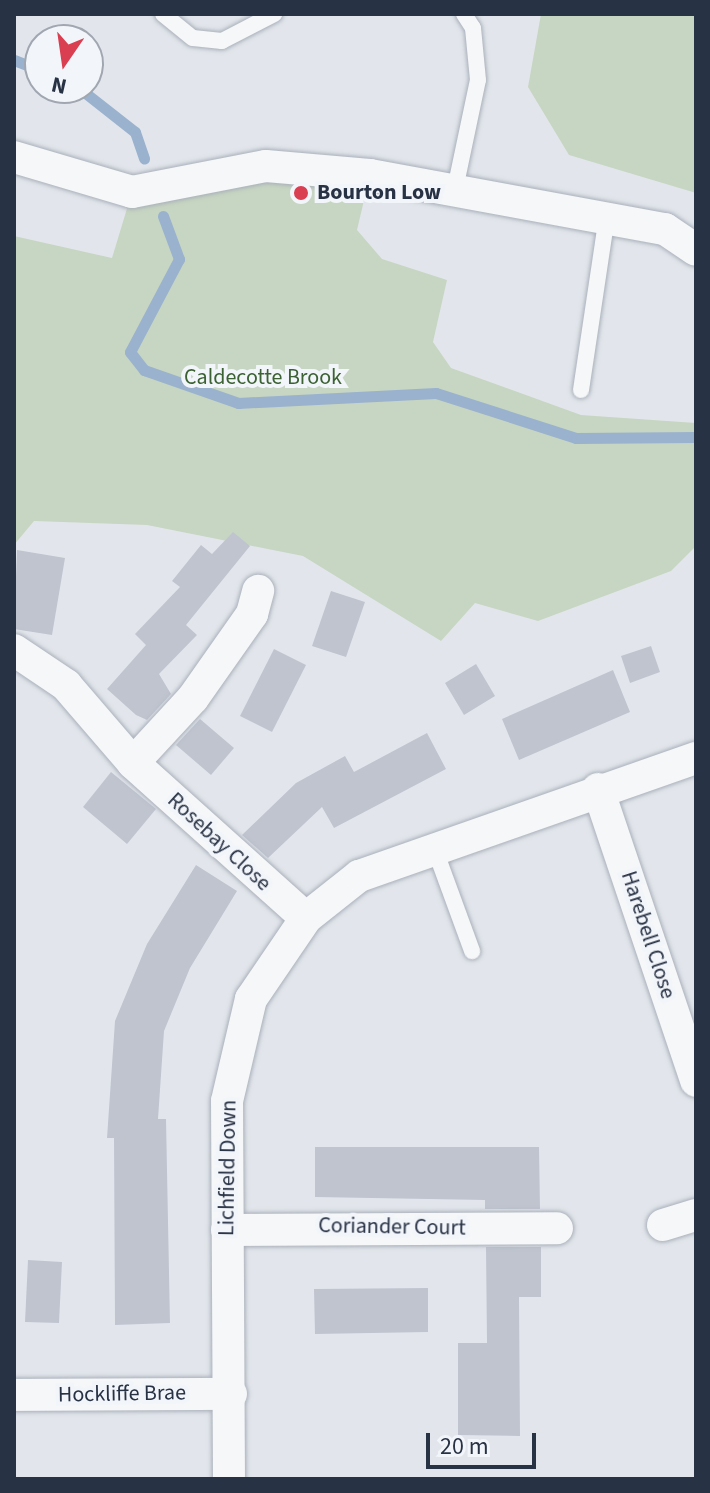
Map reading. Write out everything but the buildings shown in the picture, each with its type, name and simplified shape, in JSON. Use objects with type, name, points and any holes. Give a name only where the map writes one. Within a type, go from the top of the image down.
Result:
[{"type":"street","points":[[14,157],[132,192],[266,166],[455,189],[665,229],[696,250]]},
{"type":"street","points":[[133,763],[193,698],[252,614],[258,591]]},
{"type":"street","name":"Rosebay Close","points":[[14,650],[66,685],[133,763],[306,918]]},
{"type":"street","name":"Lichfield Down","points":[[229,1479],[231,1394],[227,1101],[251,999],[306,918],[359,876],[433,845],[696,758]]},
{"type":"street","name":"Harebell Close","points":[[598,789],[696,1081]]},
{"type":"street","points":[[663,1225],[696,1215]]},
{"type":"street","name":"Coriander Court","points":[[227,1230],[557,1228]]},
{"type":"street","name":"Hockliffe Brae","points":[[14,1395],[231,1394]]},
{"type":"lane","points":[[163,14],[193,38],[222,41],[274,14]]},
{"type":"lane","points":[[455,189],[478,80],[473,28],[464,14]]},
{"type":"lane","points":[[581,390],[607,217]]},
{"type":"lane","points":[[433,845],[472,951]]},
{"type":"green space","points":[[541,14],[696,14],[696,193],[569,155],[528,87]]},
{"type":"green space","name":"Caldecotte Brook","points":[[266,166],[370,175],[357,230],[382,259],[447,280],[433,342],[451,368],[581,415],[696,423],[696,546],[671,571],[538,621],[475,603],[441,641],[303,556],[147,525],[34,521],[14,545],[14,236],[112,258],[132,192]]},
{"type":"waterway","points":[[14,60],[24,64]]},
{"type":"waterway","points":[[99,104],[135,132],[144,158]]},
{"type":"waterway","points":[[163,216],[179,259],[130,352],[144,370],[238,403],[436,393],[576,438],[696,437]]},
{"type":"place","name":"Bourton Low","points":[[301,193]]}]
